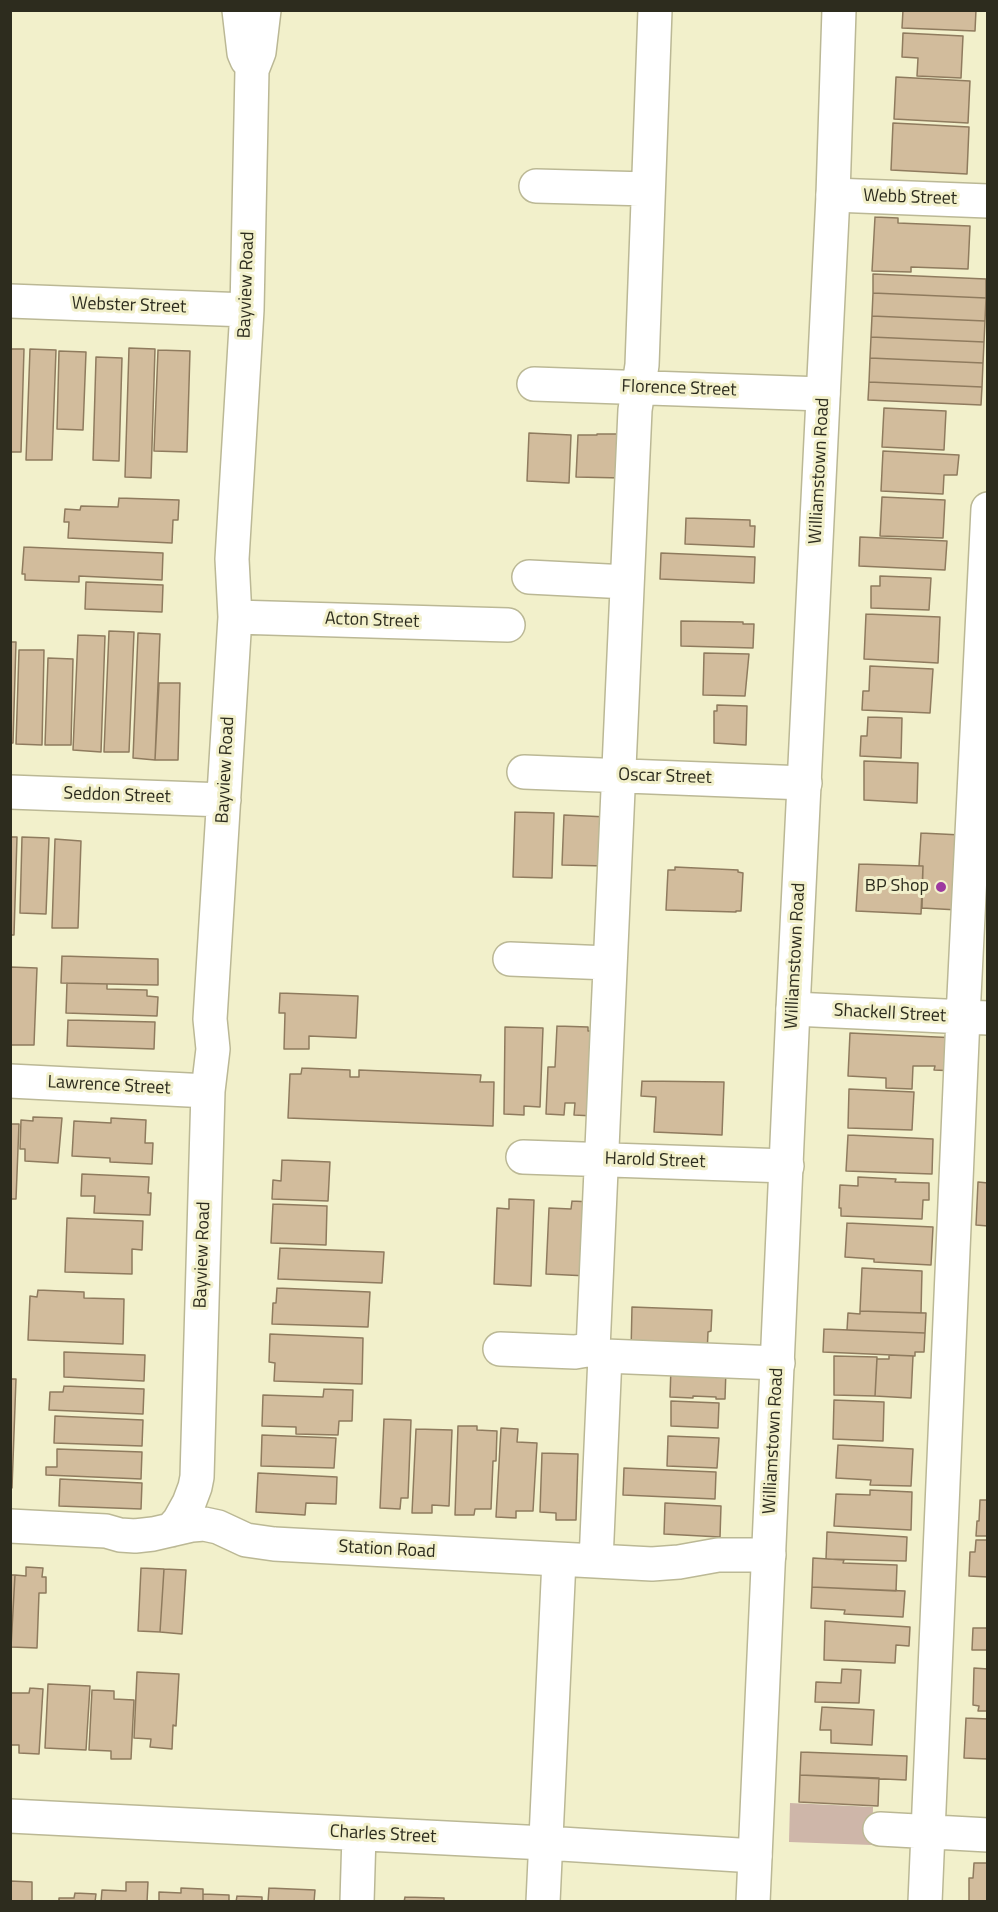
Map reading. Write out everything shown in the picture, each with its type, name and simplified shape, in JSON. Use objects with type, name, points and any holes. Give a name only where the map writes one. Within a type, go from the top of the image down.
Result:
[{"type":"street","name":"Bayview Road","points":[[239,10],[244,53],[252,70]]},
{"type":"street","name":"Bayview Road","points":[[171,1530],[179,1521],[192,1497],[197,1469],[208,1090],[213,1049],[210,1018],[235,617],[232,559],[247,310],[252,70],[259,52],[264,10]]},
{"type":"street","points":[[596,1561],[601,1160],[635,410],[642,365],[655,10]]},
{"type":"street","name":"Williamstown Road","points":[[753,1902],[793,1009],[833,195],[839,10]]},
{"type":"street","points":[[536,186],[648,189]]},
{"type":"street","name":"Webb Street","points":[[833,195],[987,201]]},
{"type":"street","name":"Webster Street","points":[[10,301],[247,310]]},
{"type":"street","name":"Florence Street","points":[[534,384],[823,394]]},
{"type":"street","points":[[925,1902],[975,1018],[987,508]]},
{"type":"street","points":[[529,577],[627,582]]},
{"type":"street","name":"Acton Street","points":[[235,617],[508,625]]},
{"type":"street","name":"Oscar Street","points":[[524,772],[805,783]]},
{"type":"street","name":"Seddon Street","points":[[10,792],[224,800]]},
{"type":"street","points":[[510,959],[609,963]]},
{"type":"street","name":"Shackell Street","points":[[793,1009],[975,1018]]},
{"type":"street","name":"Lawrence Street","points":[[10,1081],[208,1090]]},
{"type":"street","name":"Harold Street","points":[[523,1157],[787,1166]]},
{"type":"street","points":[[500,1349],[599,1352],[778,1363]]},
{"type":"street","name":"Bayview Road","points":[[197,1469],[208,1509],[214,1521],[221,1528]]},
{"type":"street","name":"Station Road","points":[[10,1526],[106,1531],[128,1536],[153,1534],[198,1524],[221,1528],[246,1540],[274,1544],[559,1560],[662,1563],[718,1555],[769,1555]]},
{"type":"street","points":[[543,1902],[559,1560]]},
{"type":"street","name":"Charles Street","points":[[10,1816],[755,1856]]},
{"type":"street","points":[[880,1830],[987,1835]]},
{"type":"street","points":[[357,1902],[359,1834]]},
{"type":"shaded area","points":[[790,1803],[873,1807],[872,1845],[789,1842]]},
{"type":"building","points":[[903,10],[976,10],[975,31],[902,28]]},
{"type":"building","points":[[903,33],[963,36],[961,78],[917,76],[918,58],[902,57]]},
{"type":"building","points":[[896,77],[970,81],[968,123],[894,119]]},
{"type":"building","points":[[893,123],[969,127],[967,174],[891,170]]},
{"type":"building","points":[[875,217],[898,218],[898,223],[970,226],[968,269],[911,267],[911,272],[872,271]]},
{"type":"building","points":[[873,274],[986,279],[986,298],[873,293]]},
{"type":"building","points":[[873,293],[986,298],[985,321],[872,316]]},
{"type":"building","points":[[872,316],[985,321],[984,342],[871,337]]},
{"type":"building","points":[[871,337],[984,342],[983,363],[870,358]]},
{"type":"building","points":[[129,348],[155,349],[151,478],[125,477]]},
{"type":"building","points":[[10,349],[24,349],[21,452],[10,452]]},
{"type":"building","points":[[30,349],[56,350],[52,460],[26,460]]},
{"type":"building","points":[[158,350],[190,351],[187,452],[154,451]]},
{"type":"building","points":[[59,351],[86,352],[83,430],[57,429]]},
{"type":"building","points":[[96,357],[122,358],[119,461],[93,460]]},
{"type":"building","points":[[870,358],[983,363],[982,387],[869,382]]},
{"type":"building","points":[[869,382],[982,387],[981,405],[868,400]]},
{"type":"building","points":[[884,408],[946,411],[944,450],[882,447]]},
{"type":"building","points":[[529,433],[571,435],[569,483],[527,481]]},
{"type":"building","points":[[624,434],[622,478],[576,477],[578,435]]},
{"type":"building","points":[[883,451],[959,455],[957,475],[944,475],[943,494],[881,491]]},
{"type":"building","points":[[882,497],[945,500],[943,538],[880,536]]},
{"type":"building","points":[[119,498],[179,500],[178,520],[173,520],[172,543],[68,538],[69,522],[64,522],[65,509],[80,510],[81,506],[118,507]]},
{"type":"building","points":[[686,518],[750,520],[750,526],[755,526],[754,547],[685,544]]},
{"type":"building","points":[[860,537],[947,541],[945,570],[859,566]]},
{"type":"building","points":[[24,547],[163,553],[162,580],[79,576],[79,582],[25,580],[25,574],[22,574]]},
{"type":"building","points":[[661,553],[755,557],[754,583],[660,579]]},
{"type":"building","points":[[880,576],[931,578],[929,610],[871,608],[871,586],[880,586]]},
{"type":"building","points":[[86,582],[163,585],[162,612],[85,609]]},
{"type":"building","points":[[866,614],[940,617],[938,663],[864,659]]},
{"type":"building","points":[[681,621],[754,624],[753,648],[681,646]]},
{"type":"building","points":[[109,631],[134,632],[129,752],[104,752]]},
{"type":"building","points":[[138,633],[160,634],[155,760],[133,758]]},
{"type":"building","points":[[78,635],[105,636],[101,752],[73,750]]},
{"type":"building","points":[[10,642],[16,642],[13,743],[10,743]]},
{"type":"building","points":[[19,650],[44,650],[42,745],[16,744]]},
{"type":"building","points":[[704,653],[749,654],[745,696],[703,695]]},
{"type":"building","points":[[48,658],[73,659],[71,745],[45,745]]},
{"type":"building","points":[[870,666],[933,669],[930,713],[862,710],[863,691],[869,691]]},
{"type":"building","points":[[159,683],[180,683],[178,760],[155,760]]},
{"type":"building","points":[[717,705],[747,706],[746,745],[714,743],[714,711],[717,711]]},
{"type":"building","points":[[868,717],[902,718],[901,758],[860,756],[861,736],[867,736]]},
{"type":"building","points":[[864,761],[918,763],[917,803],[864,800]]},
{"type":"building","points":[[515,812],[554,813],[552,878],[513,877]]},
{"type":"building","points":[[564,815],[608,817],[606,866],[562,865]]},
{"type":"building","name":"BP Shop","points":[[921,833],[961,835],[958,910],[922,908],[923,866],[919,866]]},
{"type":"building","points":[[10,837],[17,837],[14,935],[10,935]]},
{"type":"building","points":[[22,837],[49,838],[46,914],[20,913]]},
{"type":"building","points":[[55,839],[81,841],[78,928],[52,928]]},
{"type":"building","points":[[859,864],[923,866],[921,914],[856,911]]},
{"type":"building","points":[[675,867],[738,870],[743,873],[741,911],[666,910],[668,870],[675,870]]},
{"type":"building","points":[[62,956],[158,959],[158,985],[61,983]]},
{"type":"building","points":[[10,967],[37,968],[34,1045],[10,1045]]},
{"type":"building","points":[[67,983],[107,984],[107,989],[147,990],[147,996],[158,997],[157,1016],[66,1013]]},
{"type":"building","points":[[280,993],[358,996],[356,1038],[309,1036],[309,1049],[284,1049],[285,1013],[279,1013]]},
{"type":"building","points":[[68,1020],[155,1022],[154,1049],[67,1046]]},
{"type":"building","points":[[557,1026],[588,1027],[588,1031],[601,1031],[594,1116],[574,1115],[575,1103],[565,1103],[564,1115],[546,1114],[548,1067],[555,1067]]},
{"type":"building","points":[[505,1027],[543,1028],[540,1107],[524,1106],[524,1115],[504,1114]]},
{"type":"building","points":[[850,1033],[958,1038],[956,1071],[934,1070],[935,1066],[913,1066],[912,1089],[886,1088],[886,1078],[848,1076]]},
{"type":"building","points":[[302,1068],[350,1070],[350,1077],[359,1077],[359,1070],[481,1075],[480,1082],[494,1082],[493,1126],[288,1118],[290,1074],[301,1074]]},
{"type":"building","points":[[642,1081],[724,1082],[722,1135],[654,1132],[656,1097],[641,1096]]},
{"type":"building","points":[[849,1089],[914,1092],[912,1130],[848,1128]]},
{"type":"building","points":[[33,1117],[62,1118],[58,1163],[25,1161],[25,1149],[20,1149],[21,1120],[33,1121]]},
{"type":"building","points":[[111,1118],[146,1120],[145,1143],[153,1143],[152,1164],[110,1162],[110,1158],[72,1156],[74,1121],[111,1123]]},
{"type":"building","points":[[10,1124],[19,1124],[16,1199],[10,1199]]},
{"type":"building","points":[[848,1135],[933,1139],[932,1174],[846,1171]]},
{"type":"building","points":[[282,1160],[330,1162],[328,1201],[272,1199],[273,1180],[281,1181]]},
{"type":"building","points":[[82,1174],[149,1177],[150,1215],[94,1213],[95,1196],[81,1196]]},
{"type":"building","points":[[858,1177],[896,1179],[895,1182],[929,1183],[929,1200],[923,1200],[922,1219],[841,1216],[840,1185],[858,1186]]},
{"type":"building","points":[[978,1182],[988,1183],[988,1226],[976,1225]]},
{"type":"building","points":[[509,1199],[534,1200],[531,1286],[494,1284],[497,1208],[509,1209]]},
{"type":"building","points":[[572,1201],[591,1202],[588,1276],[546,1274],[549,1208],[571,1209]]},
{"type":"building","points":[[273,1204],[327,1206],[326,1245],[271,1243]]},
{"type":"building","points":[[67,1218],[143,1221],[142,1250],[132,1249],[132,1274],[65,1272]]},
{"type":"building","points":[[847,1223],[933,1227],[931,1265],[874,1262],[874,1259],[845,1257]]},
{"type":"building","points":[[280,1248],[384,1252],[382,1283],[278,1279]]},
{"type":"building","points":[[862,1268],[922,1271],[921,1313],[860,1311]]},
{"type":"building","points":[[277,1288],[370,1292],[368,1327],[272,1324],[273,1303],[276,1303]]},
{"type":"building","points":[[38,1290],[84,1292],[84,1298],[124,1299],[123,1344],[28,1340],[30,1296],[37,1297]]},
{"type":"building","points":[[632,1307],[712,1310],[707,1355],[631,1352]]},
{"type":"building","points":[[860,1311],[926,1313],[925,1333],[847,1330],[848,1313],[860,1314]]},
{"type":"building","points":[[824,1329],[925,1333],[924,1352],[915,1352],[915,1356],[823,1352]]},
{"type":"building","points":[[270,1334],[363,1338],[362,1384],[274,1381],[275,1363],[269,1362]]},
{"type":"building","points":[[64,1352],[145,1355],[144,1381],[64,1377]]},
{"type":"building","points":[[889,1355],[913,1356],[911,1398],[875,1396],[877,1359],[889,1359]]},
{"type":"building","points":[[834,1356],[877,1357],[875,1396],[834,1395]]},
{"type":"building","points":[[671,1367],[726,1369],[725,1399],[693,1396],[693,1398],[670,1397]]},
{"type":"building","points":[[10,1379],[16,1379],[12,1488],[10,1488]]},
{"type":"building","points":[[64,1386],[144,1389],[143,1414],[49,1410],[50,1392],[63,1392]]},
{"type":"building","points":[[324,1389],[353,1390],[352,1421],[339,1421],[338,1435],[296,1434],[296,1427],[262,1426],[263,1395],[323,1397]]},
{"type":"building","points":[[834,1400],[884,1402],[883,1441],[833,1439]]},
{"type":"building","points":[[671,1401],[719,1403],[718,1428],[671,1426]]},
{"type":"building","points":[[55,1416],[143,1420],[142,1446],[54,1443]]},
{"type":"building","points":[[384,1419],[411,1420],[408,1498],[401,1498],[400,1509],[380,1508]]},
{"type":"building","points":[[458,1426],[477,1426],[477,1430],[497,1431],[491,1509],[475,1509],[474,1515],[455,1515]]},
{"type":"building","points":[[501,1428],[518,1429],[517,1442],[537,1443],[533,1511],[516,1511],[516,1518],[496,1517]]},
{"type":"building","points":[[416,1429],[452,1430],[449,1506],[432,1505],[432,1513],[412,1513]]},
{"type":"building","points":[[262,1435],[336,1438],[334,1468],[261,1466]]},
{"type":"building","points":[[668,1436],[719,1438],[717,1468],[667,1466]]},
{"type":"building","points":[[838,1445],[913,1449],[911,1486],[870,1485],[871,1480],[836,1478]]},
{"type":"building","points":[[57,1449],[142,1452],[141,1479],[46,1475],[46,1467],[57,1467]]},
{"type":"building","points":[[542,1453],[578,1454],[576,1520],[556,1520],[556,1513],[540,1512]]},
{"type":"building","points":[[624,1468],[716,1472],[715,1499],[623,1495]]},
{"type":"building","points":[[258,1473],[337,1477],[336,1504],[306,1503],[305,1515],[256,1512]]},
{"type":"building","points":[[60,1479],[142,1483],[141,1509],[59,1506]]},
{"type":"building","points":[[870,1490],[912,1492],[911,1530],[834,1526],[836,1494],[870,1495]]},
{"type":"building","points":[[980,1500],[988,1500],[988,1536],[976,1536]]},
{"type":"building","points":[[665,1503],[721,1506],[720,1537],[664,1534]]},
{"type":"building","points":[[827,1532],[907,1537],[906,1561],[826,1559]]},
{"type":"building","points":[[976,1540],[988,1540],[988,1577],[969,1576],[970,1552],[975,1552]]},
{"type":"building","points":[[813,1558],[844,1560],[843,1563],[897,1565],[896,1591],[812,1587]]},
{"type":"building","points":[[26,1567],[43,1568],[42,1577],[46,1577],[46,1593],[39,1593],[37,1648],[11,1647],[15,1575],[26,1576]]},
{"type":"building","points":[[141,1568],[164,1569],[160,1632],[138,1631]]},
{"type":"building","points":[[164,1569],[186,1570],[182,1634],[160,1632]]},
{"type":"building","points":[[10,1575],[15,1575],[11,1647],[10,1647]]},
{"type":"building","points":[[812,1587],[905,1591],[903,1617],[844,1614],[845,1610],[811,1608]]},
{"type":"building","points":[[825,1621],[910,1627],[909,1646],[896,1645],[895,1663],[824,1660]]},
{"type":"building","points":[[973,1628],[988,1628],[988,1650],[972,1650]]},
{"type":"building","points":[[974,1668],[988,1669],[988,1711],[978,1711],[979,1706],[973,1705]]},
{"type":"building","points":[[842,1669],[861,1670],[859,1703],[815,1702],[816,1682],[841,1683]]},
{"type":"building","points":[[137,1672],[179,1674],[176,1726],[173,1725],[172,1749],[150,1747],[151,1739],[134,1738]]},
{"type":"building","points":[[48,1684],[90,1686],[86,1750],[45,1748]]},
{"type":"building","points":[[30,1688],[43,1689],[39,1754],[19,1753],[19,1745],[10,1745],[10,1693],[29,1693]]},
{"type":"building","points":[[92,1690],[114,1691],[114,1699],[134,1700],[131,1759],[111,1759],[111,1751],[89,1750]]},
{"type":"building","points":[[822,1707],[874,1710],[872,1745],[831,1743],[831,1730],[820,1730]]},
{"type":"building","points":[[966,1718],[988,1719],[988,1759],[964,1758]]},
{"type":"building","points":[[801,1752],[907,1756],[906,1780],[800,1775]]},
{"type":"building","points":[[800,1775],[879,1778],[878,1806],[799,1802]]},
{"type":"building","points":[[974,1863],[988,1863],[988,1902],[969,1902],[969,1878],[973,1878]]},
{"type":"building","points":[[10,1881],[32,1882],[32,1902],[10,1902]]},
{"type":"building","points":[[126,1882],[148,1882],[147,1902],[101,1902],[102,1890],[126,1891]]},
{"type":"building","points":[[181,1888],[203,1889],[203,1902],[159,1902],[159,1892],[181,1893]]},
{"type":"building","points":[[269,1888],[315,1890],[314,1902],[268,1902]]},
{"type":"building","points":[[75,1893],[96,1894],[95,1902],[59,1902],[59,1898],[74,1898]]},
{"type":"building","points":[[203,1894],[229,1895],[229,1902],[203,1902]]},
{"type":"building","points":[[237,1896],[262,1897],[262,1902],[236,1902]]},
{"type":"building","points":[[405,1897],[444,1898],[444,1902],[404,1902]]},
{"type":"place","name":"BP Shop","points":[[941,887]]}]
